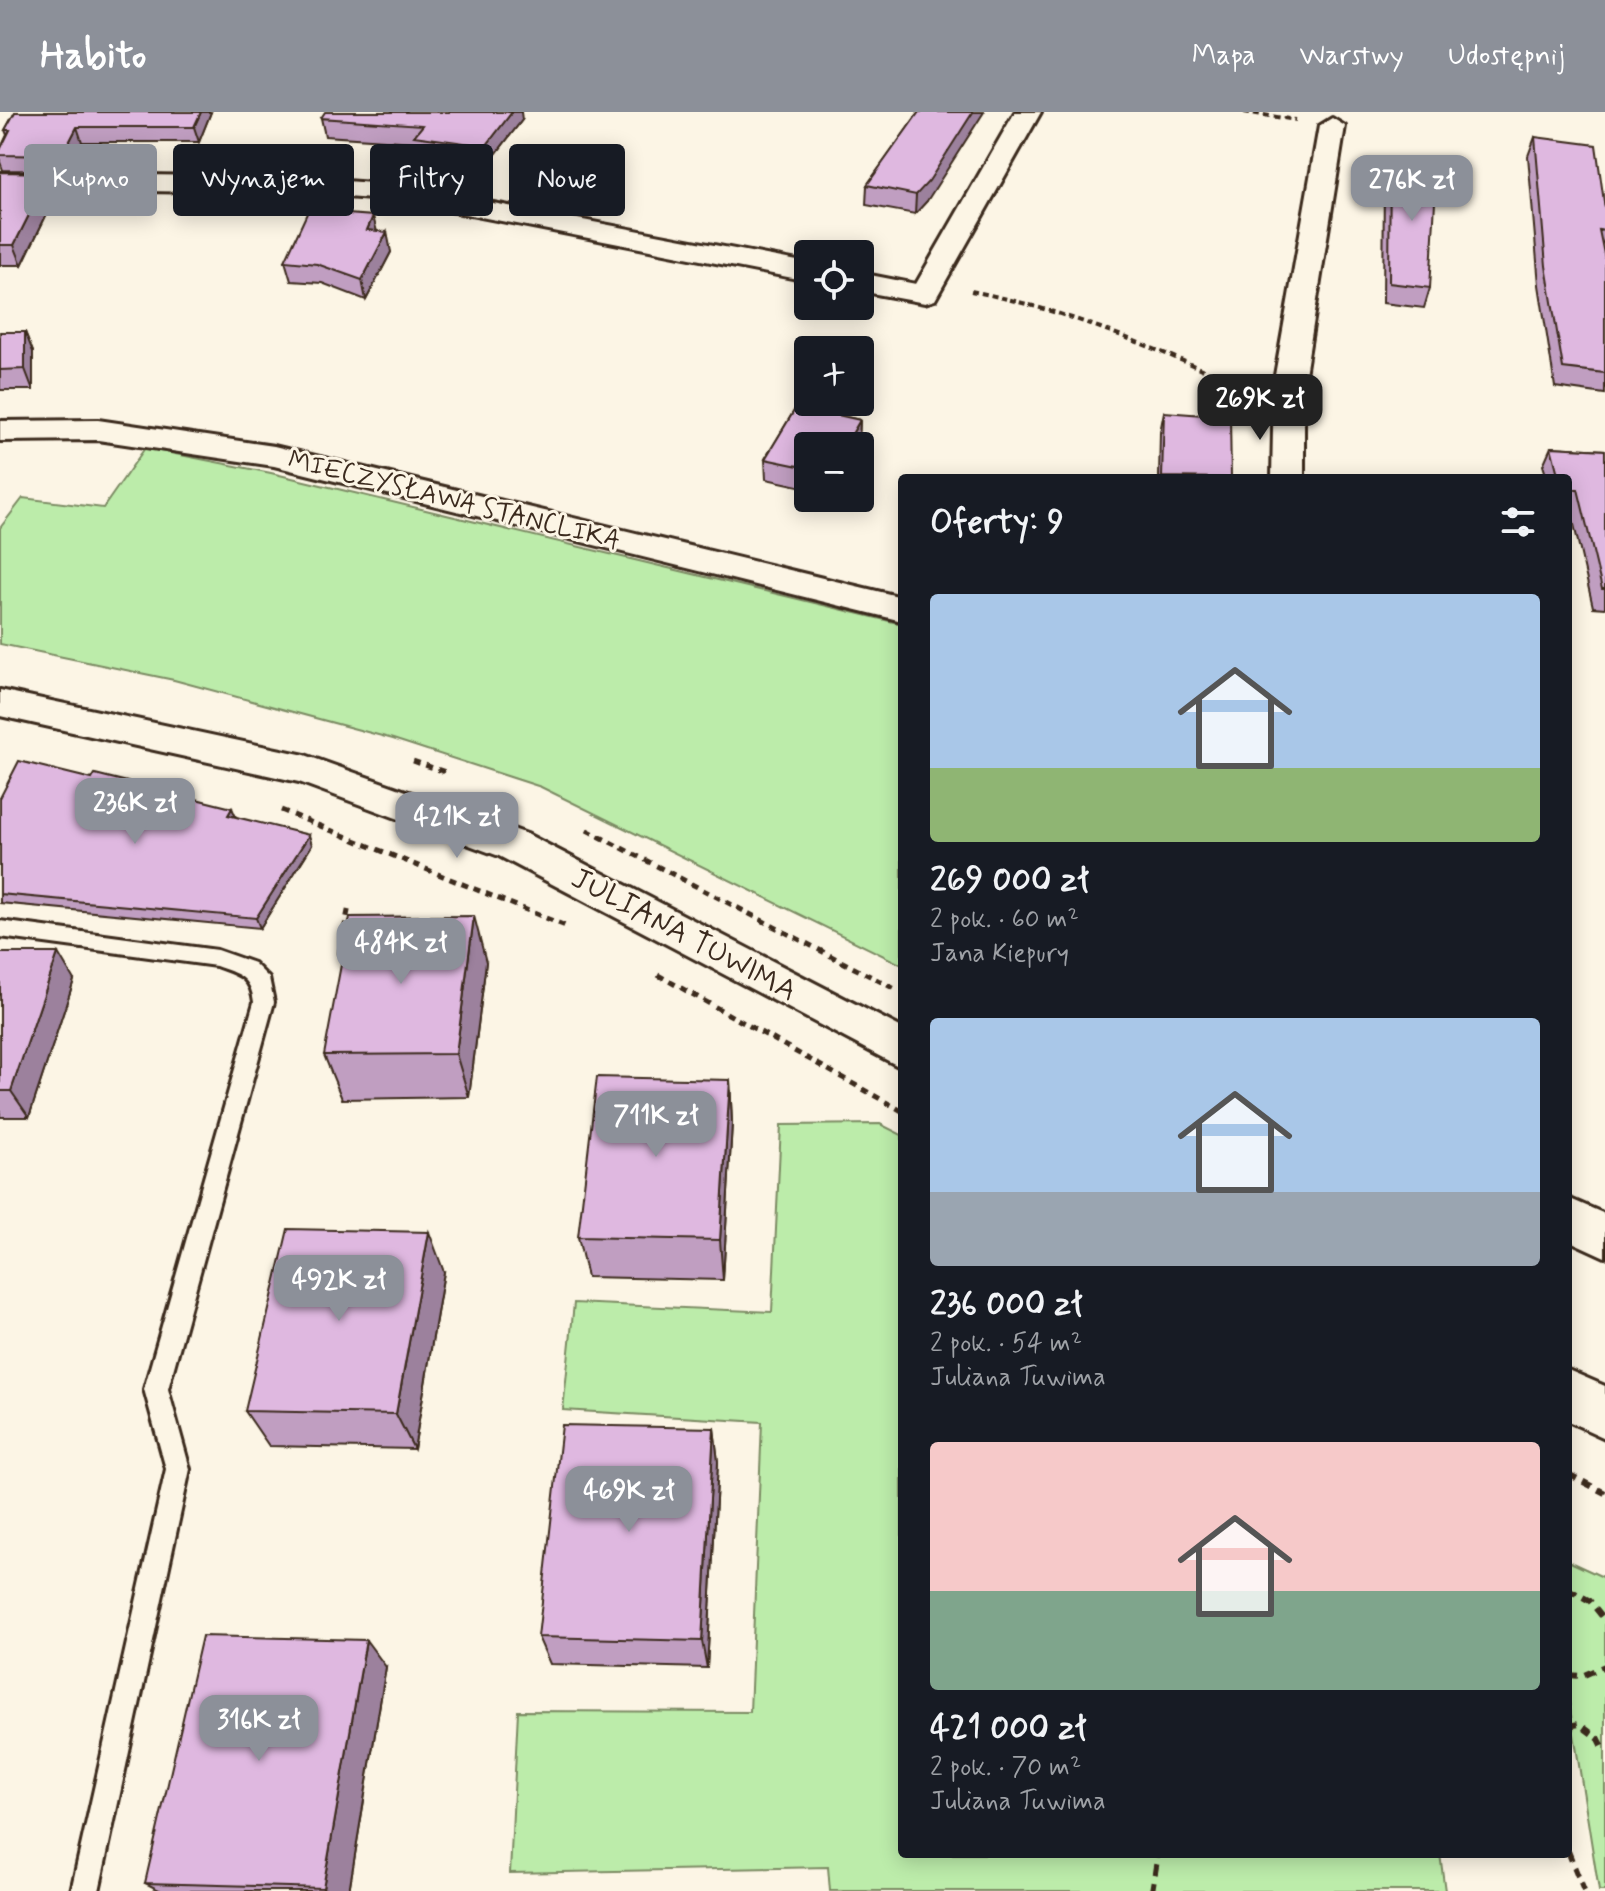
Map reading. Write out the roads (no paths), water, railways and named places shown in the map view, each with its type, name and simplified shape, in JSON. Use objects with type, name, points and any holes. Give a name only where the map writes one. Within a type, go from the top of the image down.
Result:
[{"type":"street","points":[[874,283],[928,289],[1028,112]]},
{"type":"street","points":[[1288,474],[1289,381],[1332,126]]},
{"type":"street","points":[[0,181],[292,185],[399,193],[794,269]]},
{"type":"street","name":"MIECZYSŁAWA STANCLIKA","points":[[0,431],[98,430],[274,456],[898,608]]},
{"type":"street","name":"JULIANA TUWIMA","points":[[0,703],[305,769],[513,845],[898,1047]]},
{"type":"street","points":[[1572,1220],[1605,1236]]},
{"type":"street","points":[[1572,1396],[1605,1413]]},
{"type":"lane","points":[[0,929],[217,958],[247,969],[262,984],[264,1002],[156,1389],[178,1469],[85,1891]]}]
